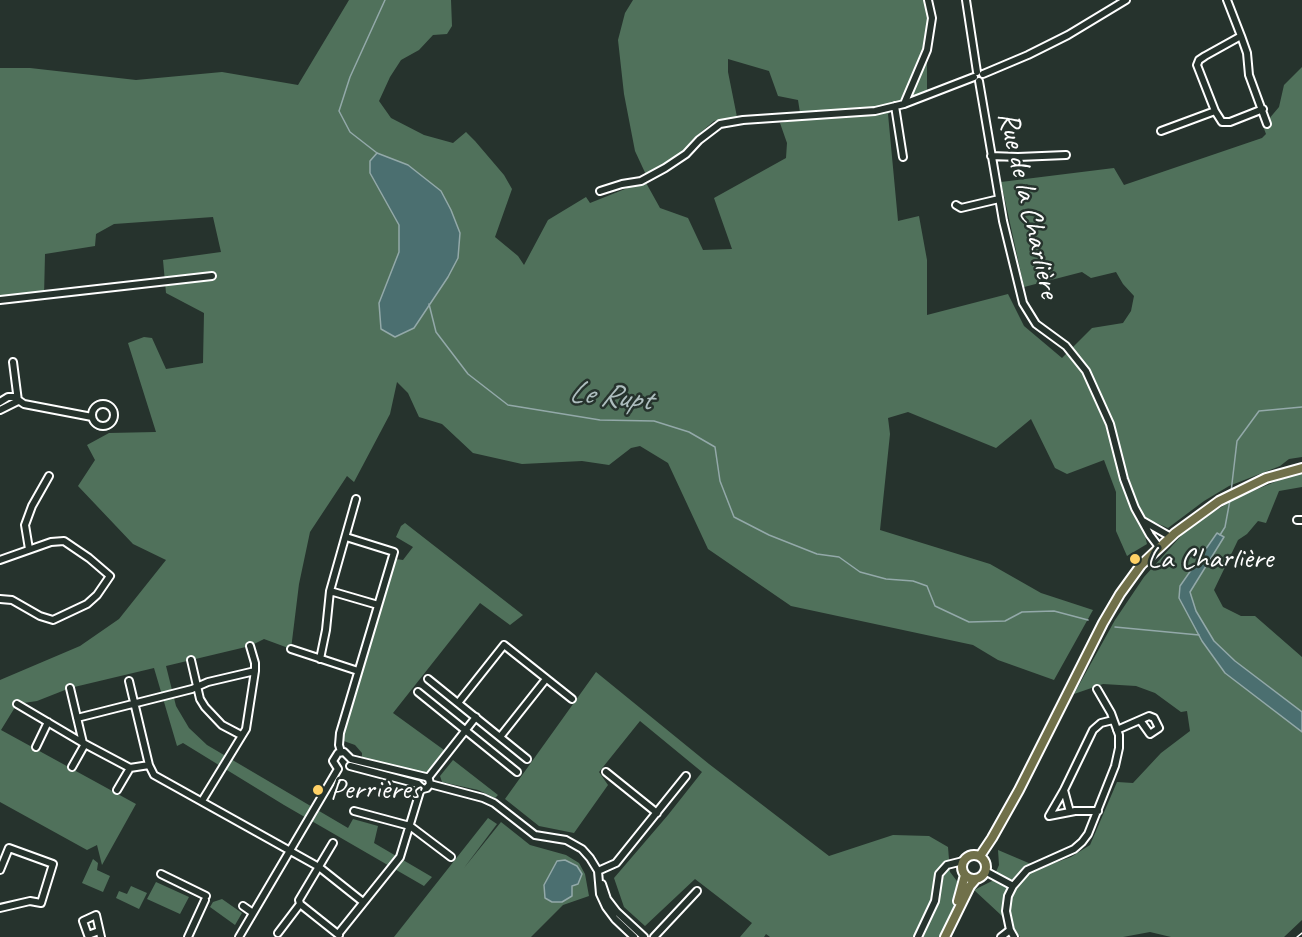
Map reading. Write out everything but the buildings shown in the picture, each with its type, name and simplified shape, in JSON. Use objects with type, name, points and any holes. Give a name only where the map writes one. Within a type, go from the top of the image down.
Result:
[{"type":"main road","points":[[980,856],[1019,790],[1111,609],[1141,565],[1200,513],[1228,495],[1255,483],[1302,468]]},
{"type":"main road","points":[[949,928],[965,875],[962,869],[963,861],[968,856],[980,856]]},
{"type":"main road","points":[[945,937],[970,886],[985,871],[986,864],[980,856]]},
{"type":"main road","points":[[965,875],[976,879]]},
{"type":"street","points":[[904,104],[927,50],[932,18],[928,0]]},
{"type":"street","name":"Rue de la Charlière","points":[[966,0],[999,200],[1023,303],[1036,324],[1066,346],[1086,371],[1110,424],[1124,478],[1135,508],[1159,547]]},
{"type":"street","points":[[600,191],[641,181],[665,168],[686,154],[699,140],[720,124],[743,120],[865,112],[904,104],[978,76],[1059,40],[1126,0]]},
{"type":"street","points":[[1227,0],[1247,53],[1249,75],[1267,124]]},
{"type":"street","points":[[1241,36],[1205,56],[1199,60],[1197,65],[1215,111],[1222,122],[1226,123],[1263,110]]},
{"type":"street","points":[[895,106],[903,157]]},
{"type":"street","points":[[1161,132],[1215,111]]},
{"type":"street","points":[[991,156],[1066,155]]},
{"type":"street","points":[[956,205],[961,208],[999,200]]},
{"type":"street","points":[[0,300],[212,276]]},
{"type":"street","points":[[14,362],[18,401]]},
{"type":"street","points":[[0,402],[8,397],[14,397],[18,401],[92,417]]},
{"type":"street","points":[[0,410],[18,401]]},
{"type":"street","points":[[29,549],[25,525],[32,506],[49,476]]},
{"type":"street","points":[[320,658],[330,591],[356,499]]},
{"type":"street","points":[[1142,521],[1171,537]]},
{"type":"street","points":[[341,752],[340,734],[394,552],[346,537]]},
{"type":"street","points":[[0,560],[51,542],[64,541],[72,544],[109,573],[110,578],[87,604],[53,620],[12,600],[0,599]]},
{"type":"street","points":[[330,591],[378,605]]},
{"type":"street","points":[[458,703],[504,645],[572,699]]},
{"type":"street","points":[[202,801],[246,729],[255,670],[250,646]]},
{"type":"street","points":[[291,650],[358,671]]},
{"type":"street","points":[[191,660],[196,688],[209,713],[222,725],[241,735]]},
{"type":"street","points":[[77,718],[196,688],[208,682],[255,670]]},
{"type":"street","points":[[428,679],[527,759]]},
{"type":"street","points":[[500,737],[546,679]]},
{"type":"street","points":[[129,681],[151,772],[319,867],[363,902]]},
{"type":"street","points":[[70,688],[84,743],[72,767]]},
{"type":"street","points":[[1014,937],[1006,911],[1008,896],[1013,886],[1027,870],[1074,849],[1088,834],[1098,811],[1119,748],[1117,730],[1097,689]]},
{"type":"street","points":[[418,692],[517,772]]},
{"type":"street","points":[[17,704],[129,768],[149,765]]},
{"type":"street","points":[[350,762],[425,789],[427,780],[476,717]]},
{"type":"street","points":[[1098,811],[1070,812],[1049,819],[1094,730],[1101,723],[1113,720]]},
{"type":"street","points":[[1117,730],[1140,720]]},
{"type":"street","points":[[36,747],[48,722]]},
{"type":"street","points":[[341,752],[347,754],[350,762]]},
{"type":"street","points":[[341,752],[334,758],[334,764],[338,769],[345,770],[350,762]]},
{"type":"street","points":[[350,762],[427,780],[483,798],[494,803],[535,835],[559,838],[577,845],[591,858],[607,899],[617,912],[644,937]]},
{"type":"street","points":[[117,790],[129,768]]},
{"type":"street","points":[[239,937],[338,769]]},
{"type":"street","points":[[606,772],[657,813]]},
{"type":"street","points":[[598,871],[616,863],[686,776]]},
{"type":"street","points":[[300,904],[339,935],[400,857],[410,826],[419,786],[418,780],[427,780]]},
{"type":"street","points":[[1064,790],[1070,812]]},
{"type":"street","points":[[354,811],[410,826],[451,857]]},
{"type":"street","points":[[278,933],[300,904],[299,900],[333,843]]},
{"type":"street","points":[[0,870],[2,856],[9,848],[53,864],[41,903],[30,901],[0,908]]},
{"type":"street","points":[[918,937],[935,901],[939,874],[947,865],[963,861]]},
{"type":"street","points":[[985,871],[1013,886]]},
{"type":"street","points":[[161,874],[205,898],[188,937]]},
{"type":"street","points":[[600,881],[600,894],[606,907],[634,937]]},
{"type":"street","points":[[654,937],[697,891]]},
{"type":"street","points":[[243,906],[253,913]]},
{"type":"street","points":[[1001,937],[1010,930]]},
{"type":"green space","points":[[349,0],[451,0],[452,26],[447,34],[433,35],[419,50],[401,60],[379,101],[391,118],[424,135],[453,143],[466,132],[475,141],[504,175],[512,189],[495,237],[518,256],[524,265],[548,220],[586,197],[590,203],[645,181],[660,208],[688,218],[703,250],[732,249],[714,198],[786,158],[787,143],[780,123],[801,119],[798,100],[778,96],[769,71],[728,59],[728,72],[737,117],[714,121],[687,149],[648,179],[635,151],[624,94],[618,40],[625,13],[633,0],[925,0],[929,26],[927,91],[900,102],[888,114],[898,221],[919,216],[927,260],[927,315],[1008,294],[1024,326],[1062,358],[1092,328],[1123,323],[1131,311],[1134,296],[1116,272],[1091,278],[1082,272],[1024,287],[1001,182],[1114,168],[1124,185],[1262,138],[1266,134],[1263,126],[1279,107],[1284,85],[1302,67],[1302,457],[1289,459],[1280,466],[1229,486],[1204,501],[1168,528],[1154,522],[1143,528],[1147,544],[1127,556],[1116,531],[1116,492],[1104,460],[1067,474],[1055,468],[1031,419],[996,448],[908,412],[888,418],[890,434],[880,530],[990,564],[1041,593],[1093,610],[1054,680],[998,660],[973,645],[791,606],[708,549],[668,463],[640,446],[631,448],[609,465],[582,461],[522,464],[473,453],[442,424],[419,417],[408,393],[397,382],[390,414],[354,482],[347,476],[310,532],[299,584],[291,649],[264,639],[250,646],[166,666],[176,706],[189,728],[207,745],[348,828],[353,819],[378,826],[374,843],[432,877],[424,886],[183,743],[177,746],[154,668],[70,688],[37,701],[17,704],[1,730],[136,804],[102,865],[97,845],[87,850],[0,802],[0,680],[80,646],[119,619],[166,560],[133,544],[78,486],[95,460],[87,445],[109,433],[156,432],[128,343],[144,337],[152,338],[166,369],[203,363],[204,313],[166,293],[163,260],[221,252],[213,217],[114,224],[96,234],[95,246],[45,254],[44,296],[0,301],[0,68],[30,68],[136,80],[222,72],[298,85]]},
{"type":"green space","points":[[1302,473],[1302,487],[1279,491],[1266,523],[1258,521],[1247,534],[1238,540],[1214,590],[1223,607],[1241,616],[1255,616],[1302,657],[1302,712],[1235,661],[1214,641],[1196,611],[1190,592],[1224,537],[1217,533],[1180,586],[1179,598],[1202,641],[1225,673],[1302,732],[1302,920],[1284,937],[1171,937],[1150,932],[1123,937],[1020,937],[1001,915],[974,890],[992,881],[999,865],[998,850],[1038,869],[1071,857],[1090,845],[1117,782],[1133,783],[1161,753],[1190,731],[1187,711],[1181,712],[1155,693],[1136,686],[1103,684],[1074,694],[1115,620],[1144,577],[1189,527],[1238,497]]},
{"type":"green space","points":[[405,523],[523,615],[510,625],[480,603],[393,713],[444,750],[428,772],[418,774],[362,759],[362,753],[355,745],[341,740],[396,559],[403,560],[413,547],[396,537]]},
{"type":"green space","points":[[596,672],[709,764],[829,856],[893,835],[929,836],[948,847],[950,872],[960,885],[952,911],[939,937],[770,937],[766,934],[764,937],[740,937],[752,923],[695,879],[645,926],[624,907],[614,878],[702,772],[640,721],[599,772],[608,785],[574,833],[539,826],[505,799]]},
{"type":"green space","points":[[453,760],[498,795],[495,798],[478,790],[442,782],[440,776]]},
{"type":"green space","points":[[488,818],[497,824],[464,868],[501,822],[530,845],[566,855],[579,863],[585,874],[589,896],[563,905],[531,937],[394,937]]},
{"type":"green space","points":[[93,859],[98,863],[97,870],[110,876],[103,892],[82,883]]},
{"type":"green space","points":[[156,882],[189,897],[180,914],[147,899]]},
{"type":"green space","points":[[131,886],[147,893],[139,909],[116,898],[119,891],[127,894]]},
{"type":"green space","points":[[222,899],[242,913],[235,925],[210,907],[213,902]]},
{"type":"water","points":[[377,153],[408,165],[441,191],[460,233],[458,258],[448,277],[414,328],[395,337],[381,329],[379,303],[399,252],[399,225],[370,173],[370,161]]},
{"type":"water","points":[[1217,533],[1224,537],[1190,592],[1196,611],[1214,641],[1235,661],[1302,712],[1302,732],[1225,673],[1202,641],[1179,598],[1180,586]]},
{"type":"water","points":[[565,860],[577,866],[582,874],[578,884],[572,886],[572,896],[562,902],[552,902],[545,898],[544,885],[557,861]]},
{"type":"waterway","name":"Le Rupt","points":[[377,153],[350,132],[339,111],[350,77],[385,0]]},
{"type":"waterway","name":"Le Rupt","points":[[429,304],[436,332],[468,374],[508,405],[600,420],[654,421],[689,432],[715,447],[720,481],[734,517],[769,535],[817,554],[839,557],[860,572],[886,579],[913,581],[927,586],[935,606],[969,622],[1005,621],[1022,612],[1054,611],[1088,620]]},
{"type":"waterway","points":[[1231,492],[1237,441],[1259,411],[1302,407]]},
{"type":"waterway","points":[[1220,535],[1225,527],[1230,500]]},
{"type":"waterway","name":"Le Rupt","points":[[1115,627],[1199,635]]},
{"type":"railway","points":[[1297,937],[1302,933]]},
{"type":"place","name":"La Charlière","points":[[1135,559]]},
{"type":"place","name":"Perrières","points":[[318,790]]}]
